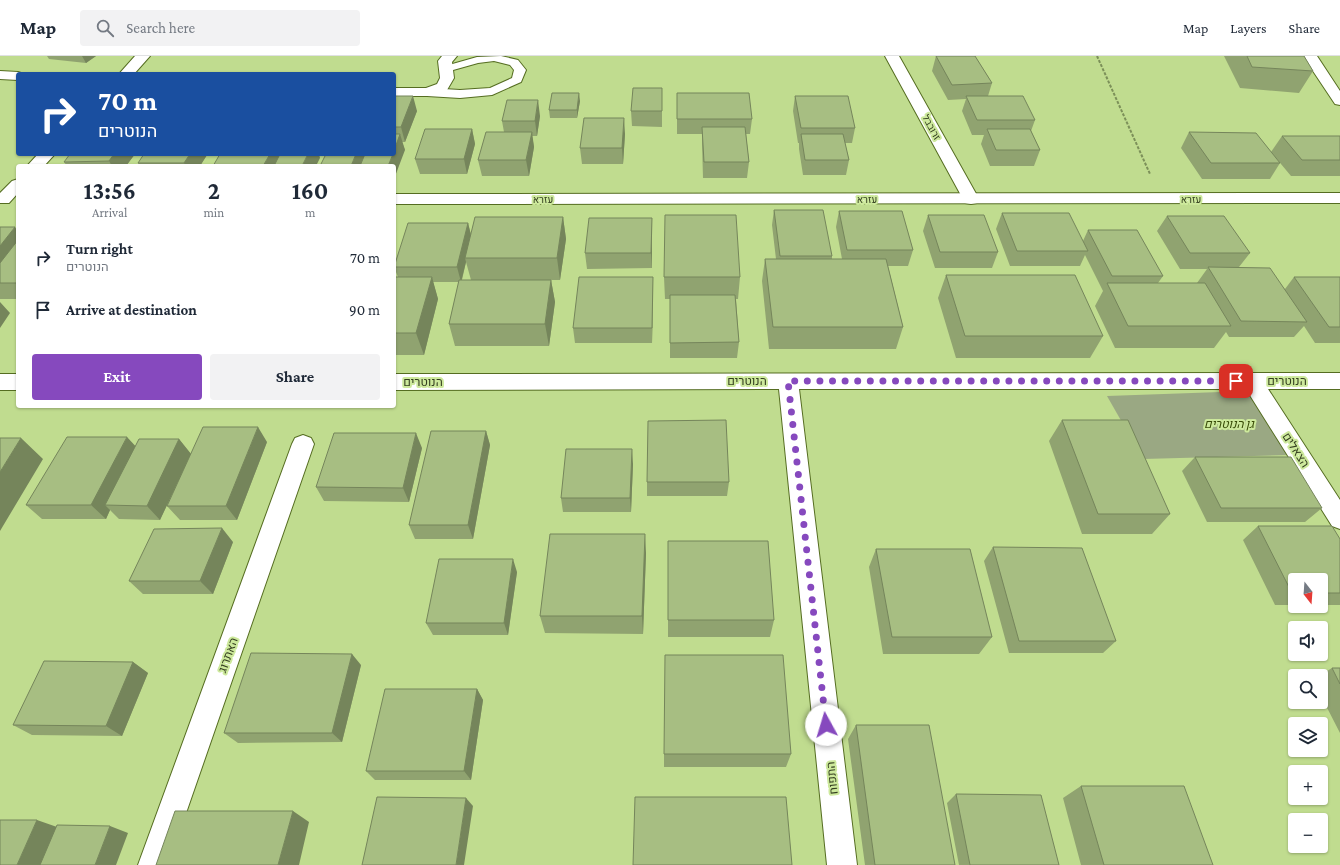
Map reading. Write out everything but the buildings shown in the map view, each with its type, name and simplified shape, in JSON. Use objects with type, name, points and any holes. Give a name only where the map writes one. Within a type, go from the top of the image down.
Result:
[{"type":"street","points":[[128,72],[144,56]]},
{"type":"street","name":"זרובבל","points":[[892,56],[971,199]]},
{"type":"street","points":[[1310,56],[1340,101]]},
{"type":"street","points":[[396,92],[427,92],[442,87],[447,78],[448,62]]},
{"type":"street","points":[[0,75],[16,76]]},
{"type":"street","points":[[37,164],[45,156]]},
{"type":"street","points":[[5,200],[16,186]]},
{"type":"street","name":"עזרא","points":[[396,199],[1340,198]]},
{"type":"street","name":"התפוח","points":[[788,381],[842,865]]},
{"type":"street","name":"הצאלים","points":[[1252,381],[1340,519]]},
{"type":"street","name":"הנוטרים","points":[[396,382],[1340,381]]},
{"type":"street","points":[[0,382],[16,382]]},
{"type":"street","name":"האתרוג","points":[[153,865],[303,444]]},
{"type":"lane","points":[[427,92],[460,94],[492,91],[517,80],[520,70],[514,62],[494,58],[448,62]]},
{"type":"path","points":[[1097,56],[1161,199]]},
{"type":"green space","name":"גן הנוטרים","points":[[1249,391],[1288,455],[1143,459],[1107,396]]},
{"type":"route","points":[[826,725],[788,381],[1236,381]]}]
